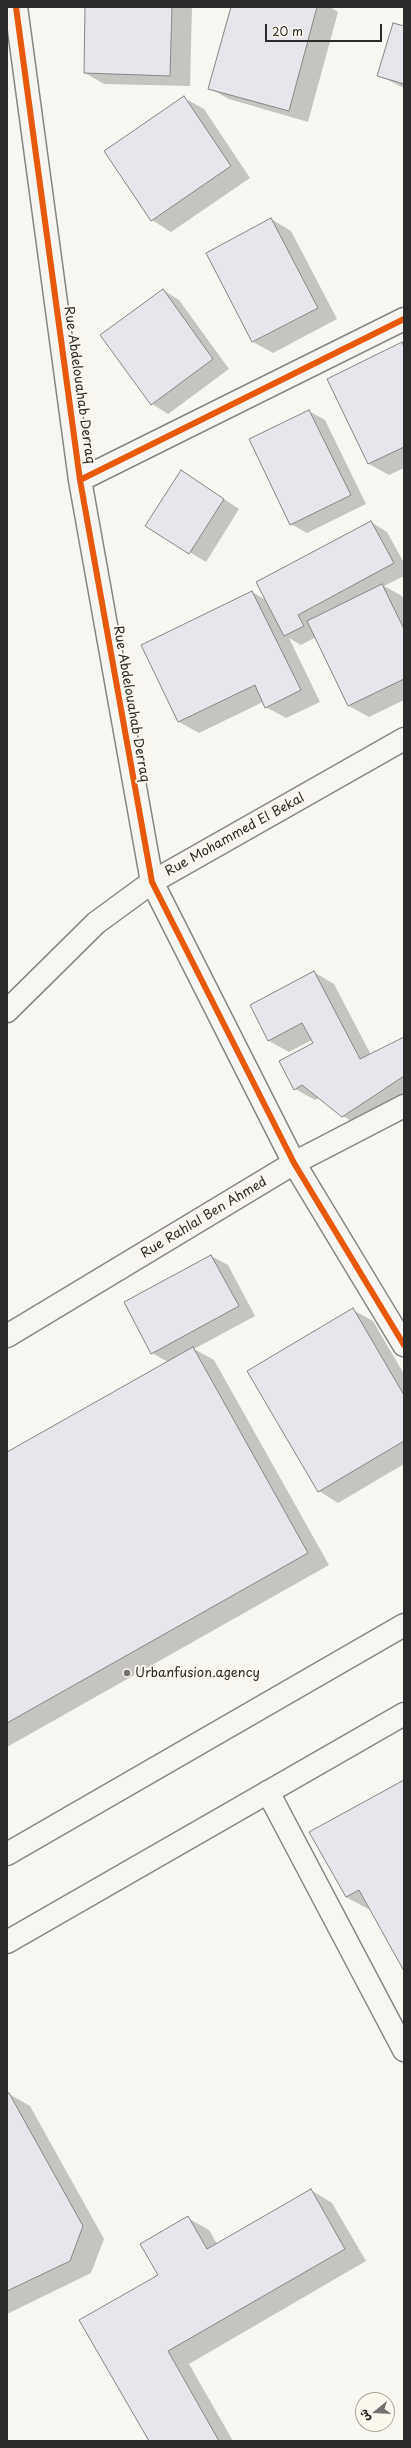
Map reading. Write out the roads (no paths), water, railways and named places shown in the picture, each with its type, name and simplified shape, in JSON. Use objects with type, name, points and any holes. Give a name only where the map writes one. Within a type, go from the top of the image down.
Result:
[{"type":"street","name":"Rue Abdelouahab Derraq","points":[[16,7],[80,480],[152,882],[294,1163],[404,1345]]},
{"type":"street","points":[[80,480],[404,319]]},
{"type":"street","name":"Rue Mohammed El Bekal","points":[[7,1011],[96,923],[152,882],[404,739]]},
{"type":"street","name":"Rue Rahlal Ben Ahmed","points":[[7,1336],[294,1163],[404,1106]]},
{"type":"street","points":[[7,1854],[404,1625]]},
{"type":"street","points":[[7,1942],[404,1714]]},
{"type":"street","points":[[268,1792],[404,2050]]},
{"type":"place","name":"Urbanfusion.agency","points":[[127,1673]]}]
